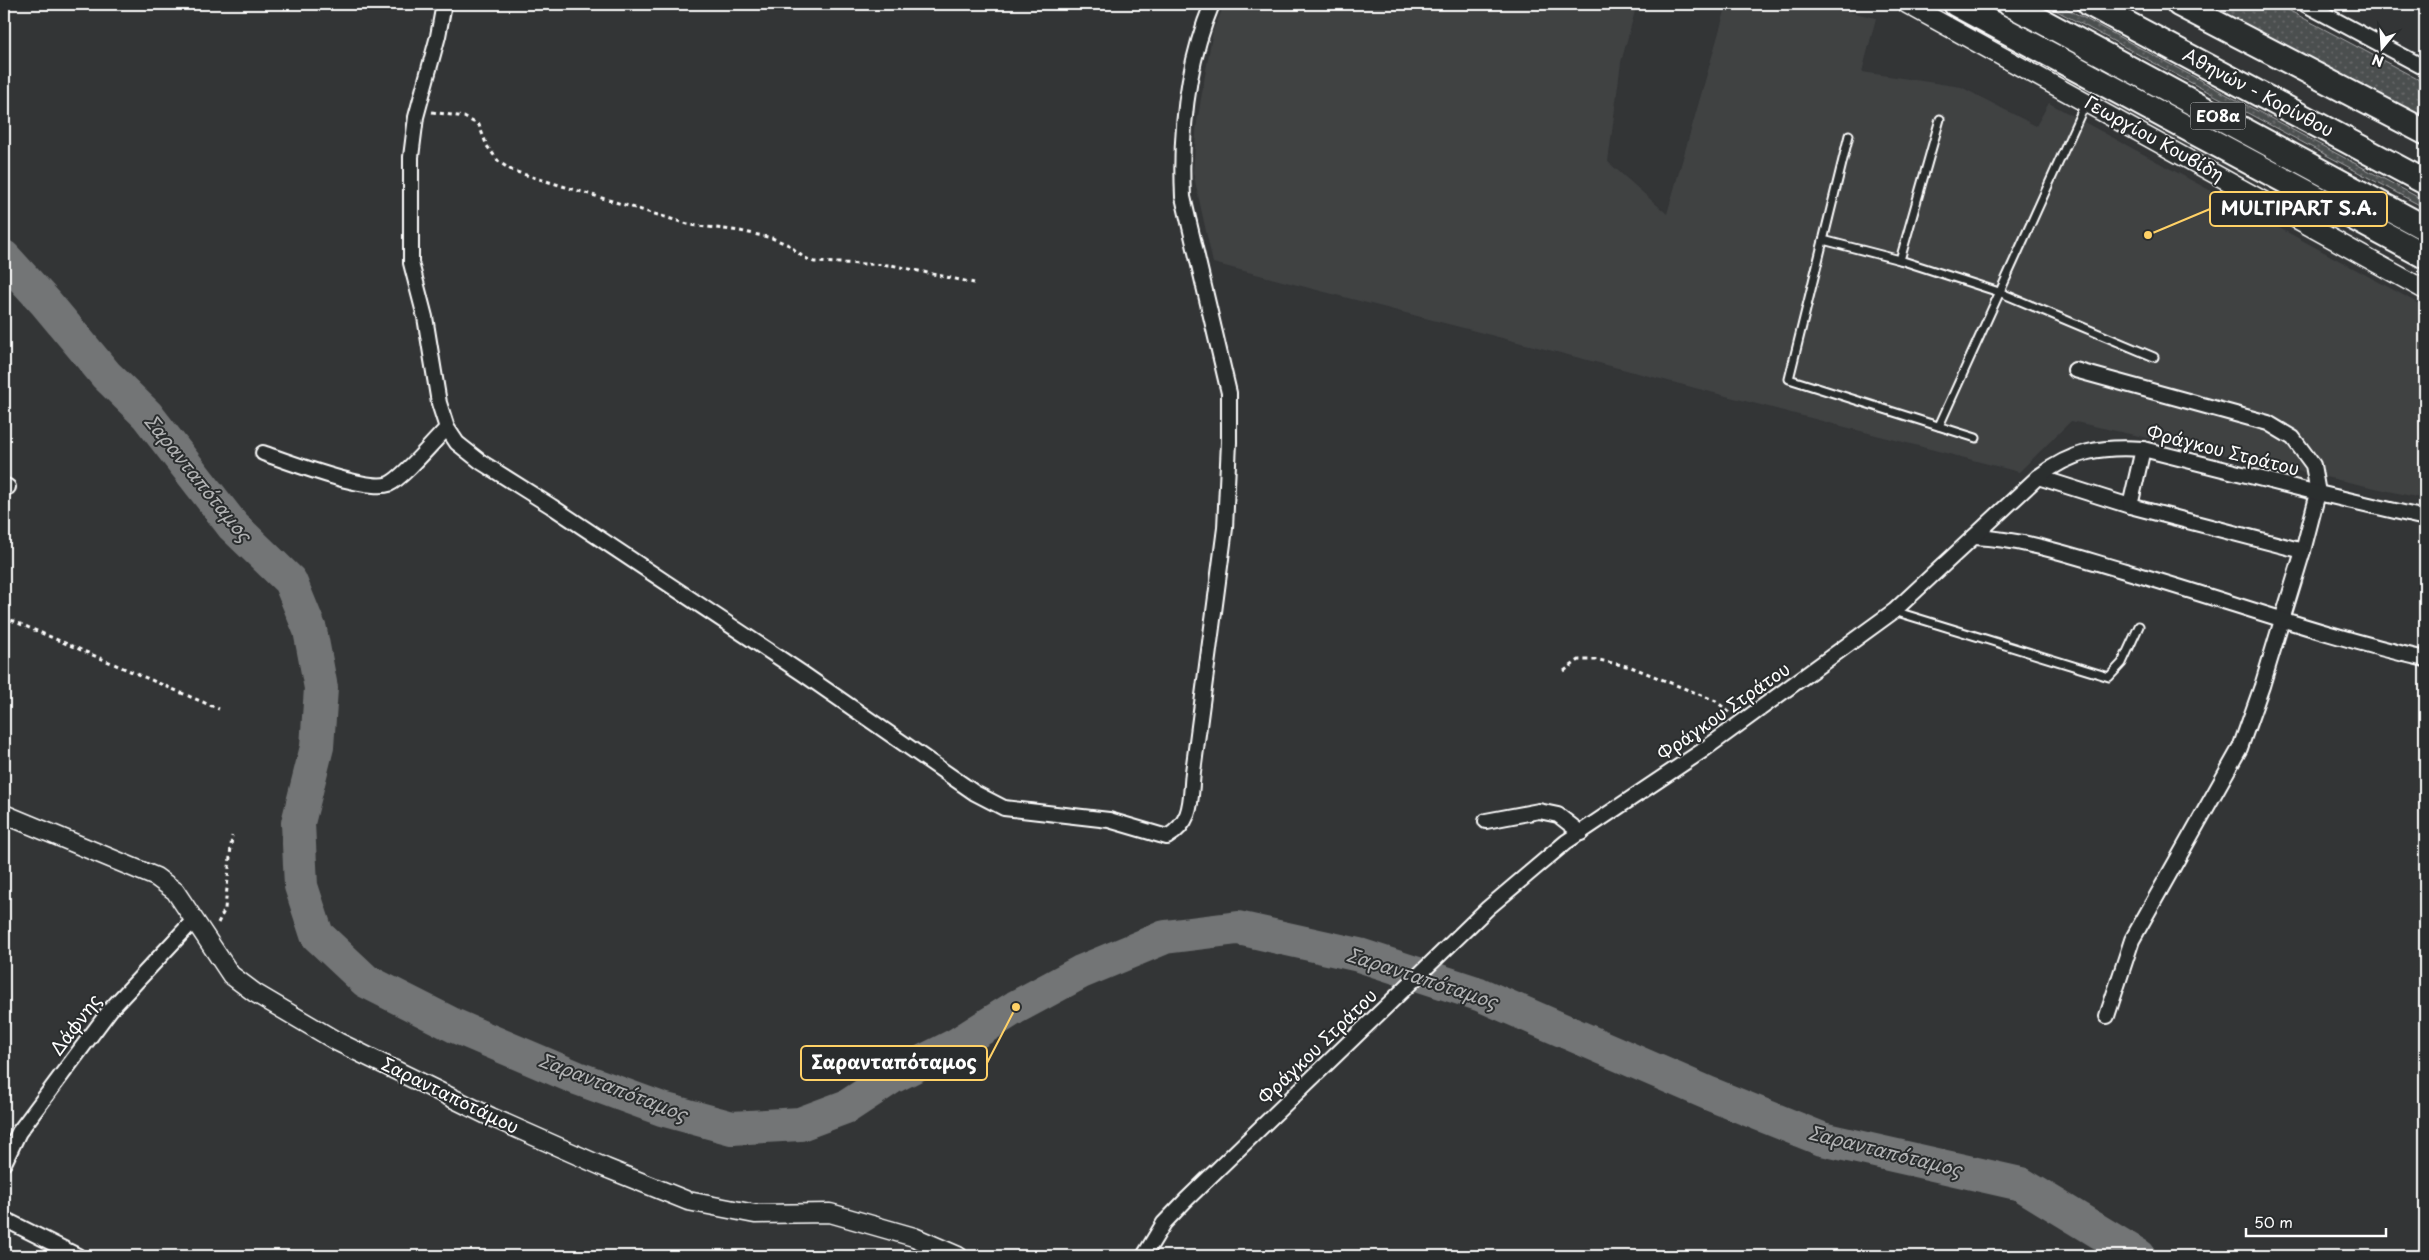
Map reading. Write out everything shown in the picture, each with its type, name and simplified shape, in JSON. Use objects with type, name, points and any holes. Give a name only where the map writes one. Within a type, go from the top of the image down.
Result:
[{"type":"highway","points":[[1956,4],[2425,256]]},
{"type":"highway","name":"ΕΟ8α","points":[[2010,4],[2425,228]]},
{"type":"highway","name":"Αθηνών - Κορίνθου","points":[[2090,4],[2425,182]]},
{"type":"highway","points":[[2179,4],[2425,132]]},
{"type":"street","points":[[444,4],[438,36],[417,111],[411,157],[410,263],[427,327],[439,403],[447,428],[457,443],[481,462],[802,673],[976,793],[1004,808],[1109,820],[1167,837],[1184,824],[1189,811],[1192,772],[1225,528],[1228,485],[1229,393],[1184,197],[1182,167],[1192,71],[1212,4]]},
{"type":"street","name":"Γεωργίου Κουβίδη","points":[[1908,4],[2425,290]]},
{"type":"street","points":[[2305,4],[2425,68]]},
{"type":"street","points":[[2075,370],[2268,423],[2293,438],[2314,465],[2318,493],[2283,621],[2240,748],[2132,940],[2107,1016]]},
{"type":"street","points":[[263,453],[327,474],[378,486],[391,483],[405,472],[447,428]]},
{"type":"street","name":"Φράγκου Στράτου","points":[[1144,1256],[1164,1223],[1175,1211],[1488,908],[1566,842],[1742,723],[1894,611],[2038,477],[2055,464],[2080,453],[2116,447],[2143,449],[2425,518]]},
{"type":"street","points":[[2130,506],[2143,449]]},
{"type":"street","points":[[2038,477],[2130,506],[2303,551]]},
{"type":"street","points":[[1974,538],[1996,538],[2049,549],[2198,592],[2283,621],[2425,659]]},
{"type":"street","points":[[1486,821],[1538,811],[1558,815],[1581,832]]},
{"type":"street","name":"Σαρανταποτάμου","points":[[4,814],[156,877],[174,891],[188,909],[193,921],[232,975],[255,992],[330,1037],[491,1117],[606,1168],[688,1201],[755,1214],[830,1212],[914,1238],[958,1256]]},
{"type":"street","name":"Δάφνης","points":[[4,1162],[18,1132],[110,1010],[193,921]]},
{"type":"street","points":[[4,1219],[78,1256]]},
{"type":"lane","points":[[1939,426],[2086,101]]},
{"type":"lane","points":[[1900,260],[1940,119]]},
{"type":"lane","points":[[1849,135],[1789,380],[1976,438]]},
{"type":"lane","points":[[1823,240],[1900,260],[1998,292],[2154,357]]},
{"type":"lane","points":[[1894,611],[2109,676],[2122,664],[2139,626]]},
{"type":"path","points":[[417,111],[446,112],[464,117],[479,125],[487,146],[499,162],[513,171],[650,214],[691,225],[740,231],[772,238],[788,245],[803,257],[814,262],[891,265],[974,283]]},
{"type":"path","points":[[4,617],[219,709]]},
{"type":"path","points":[[1564,671],[1579,660],[1599,660],[1631,668],[1716,701],[1742,723]]},
{"type":"path","points":[[208,942],[225,910],[232,836]]},
{"type":"shaded area","points":[[1225,4],[1637,4],[1621,62],[1608,162],[1667,214],[1727,4],[1815,4],[1876,18],[1862,72],[1961,87],[2036,126],[2049,103],[2425,307],[2425,499],[2071,421],[2019,472],[1213,263],[1193,172],[1197,122],[1213,30]]},
{"type":"shaded area","points":[[2044,4],[2058,4],[2425,201],[2425,208]]},
{"type":"shaded area","points":[[2202,4],[2277,4],[2425,83],[2425,123]]},
{"type":"waterway","name":"Σαρανταπόταμος","points":[[4,257],[46,303],[106,375],[147,415],[233,526],[290,581],[310,630],[321,688],[317,747],[298,823],[301,886],[317,935],[366,981],[455,1026],[577,1078],[662,1109],[732,1128],[800,1124],[848,1106],[892,1077],[956,1045],[1016,1007],[1081,972],[1165,937],[1238,928],[1359,955],[1479,994],[1710,1094],[1822,1139],[2021,1184],[2139,1256]]},
{"type":"place","name":"MULTIPART S.A.","points":[[2148,235]]},
{"type":"place","name":"Σαρανταπόταμος","points":[[1016,1007]]}]
